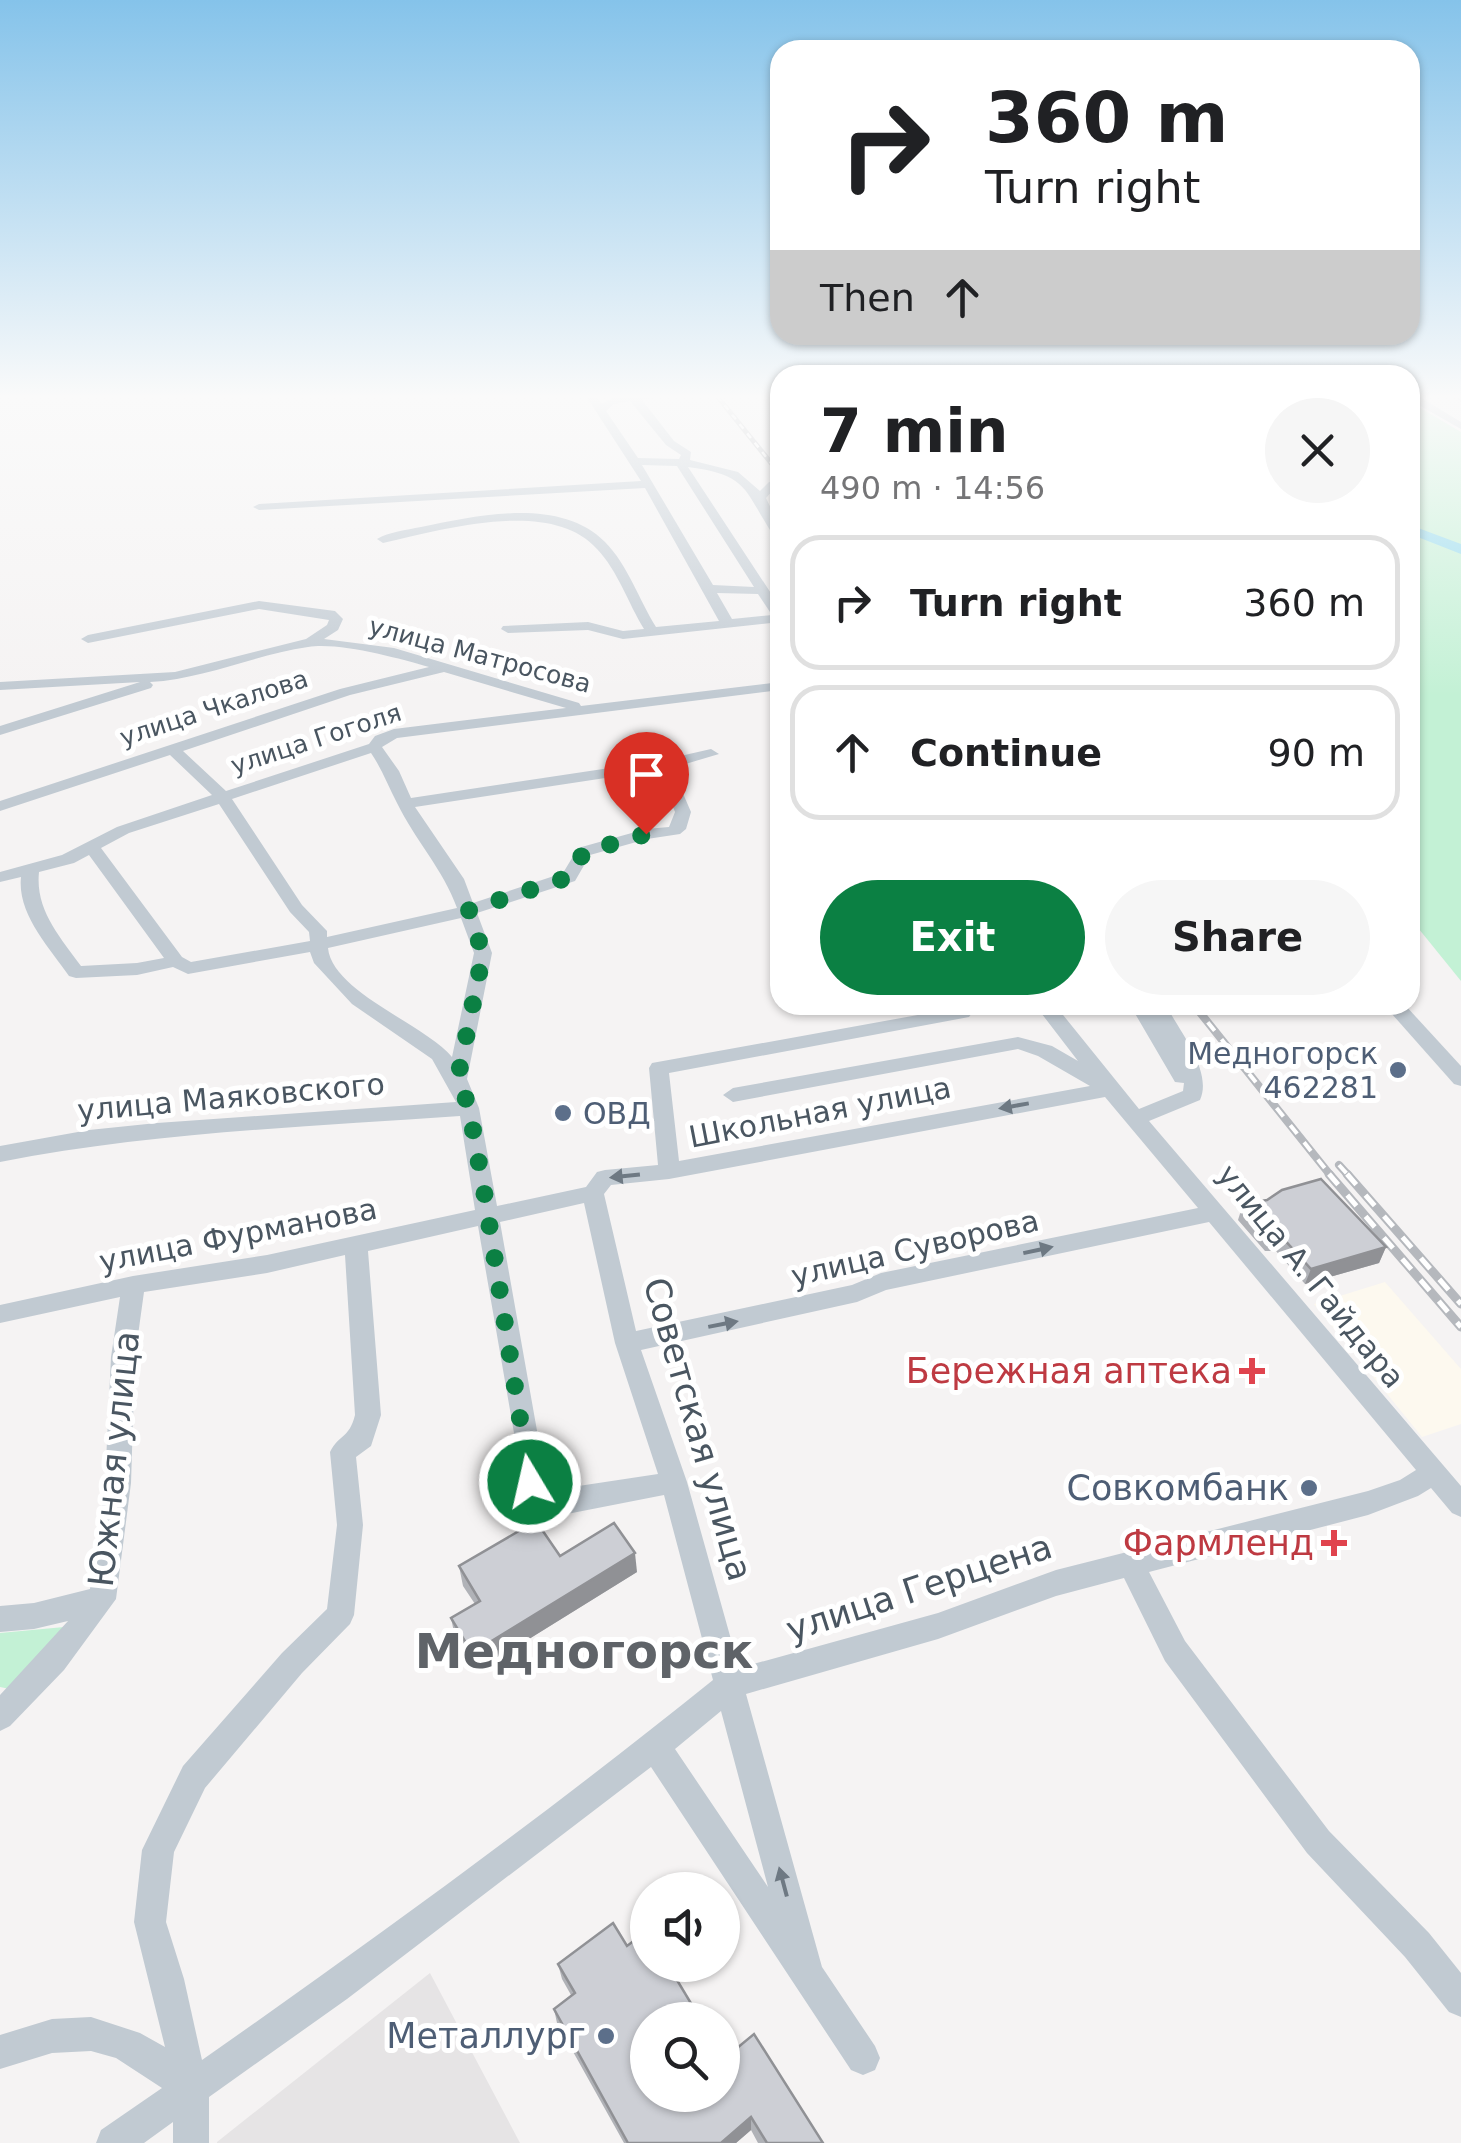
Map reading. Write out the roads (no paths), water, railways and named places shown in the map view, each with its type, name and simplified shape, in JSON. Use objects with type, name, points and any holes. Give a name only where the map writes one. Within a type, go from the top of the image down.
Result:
[{"type":"street","points":[[259,506],[436,496]]},
{"type":"street","points":[[656,496],[728,624]]},
{"type":"street","points":[[701,496],[770,602]]},
{"type":"street","points":[[760,497],[770,522]]},
{"type":"street","points":[[383,539],[527,517],[574,524],[600,544],[653,632]]},
{"type":"street","points":[[710,589],[754,591]]},
{"type":"street","points":[[88,639],[259,604],[312,609],[336,618],[333,627],[312,642]]},
{"type":"street","points":[[508,628],[588,626],[622,636],[770,619]]},
{"type":"street","name":"улица Матросова","points":[[0,731],[175,676],[312,642],[389,650],[488,678],[534,697],[598,710]]},
{"type":"street","name":"улица Чкалова","points":[[0,806],[345,692],[447,667]]},
{"type":"street","name":"улица Матросова","points":[[0,686],[175,676]]},
{"type":"street","name":"улица Гоголя","points":[[0,877],[30,872],[123,830],[374,747],[380,739],[394,734],[770,687]]},
{"type":"street","points":[[374,747],[391,771],[404,804],[454,879],[483,954],[458,1077]]},
{"type":"street","points":[[171,748],[222,796],[296,908],[318,931],[320,959],[363,1004],[443,1054],[458,1077],[469,1108],[536,1494],[549,1502],[567,1502],[674,1482]]},
{"type":"street","points":[[404,804],[663,765],[712,754]]},
{"type":"street","points":[[92,847],[176,961],[188,968],[469,912],[569,877],[584,852],[646,834],[674,831],[680,826],[683,812],[663,765]]},
{"type":"street","points":[[30,872],[26,888],[41,921],[76,972],[137,969],[176,961]]},
{"type":"street","points":[[669,1171],[658,1068],[951,1015]]},
{"type":"street","points":[[1053,1015],[1110,1089]]},
{"type":"street","points":[[1146,1015],[1193,1095]]},
{"type":"street","points":[[1162,1015],[1194,1077],[1193,1095]]},
{"type":"street","points":[[1403,1015],[1461,1079]]},
{"type":"street","points":[[733,1095],[1018,1043],[1044,1050],[1110,1089]]},
{"type":"street","name":"улица А. Гайдара","points":[[1110,1089],[1218,1212],[1431,1474],[1461,1505]]},
{"type":"street","name":"Школьная улица","points":[[488,1214],[593,1192],[605,1178],[669,1171],[1110,1089]]},
{"type":"street","points":[[1137,1118],[1193,1095]]},
{"type":"street","name":"улица Маяковского","points":[[0,1154],[89,1137],[158,1130],[469,1108]]},
{"type":"street","name":"Советская улица","points":[[593,1192],[627,1343],[674,1482],[808,1976]]},
{"type":"street","name":"улица Суворова","points":[[627,1343],[858,1293],[882,1282],[1218,1212]]},
{"type":"street","name":"улица Фурманова","points":[[0,1314],[133,1285],[267,1264],[488,1214]]},
{"type":"street","points":[[191,2143],[191,2090],[168,1979],[150,1922],[158,1850],[194,1777],[292,1662],[340,1614],[350,1525],[343,1452],[362,1438],[368,1414],[356,1244]]},
{"type":"street","name":"Южная улица","points":[[0,1716],[54,1660],[102,1599],[118,1483],[123,1358],[133,1285]]},
{"type":"street","name":"улица Герцена","points":[[114,2143],[655,1746],[730,1685],[908,1636],[1056,1583],[1368,1503],[1409,1488],[1431,1474]]},
{"type":"street","points":[[1130,1562],[1175,1651],[1318,1842],[1458,1990]]},
{"type":"street","points":[[0,1619],[34,1616],[102,1599]]},
{"type":"street","name":"Советская улица","points":[[655,1746],[864,2058]]},
{"type":"street","points":[[7,2055],[50,2036],[76,2032],[112,2038],[152,2056],[191,2090]]},
{"type":"waterway","points":[[1420,533],[1461,549]]},
{"type":"railway","points":[[1202,1015],[1331,1176]]},
{"type":"railway","points":[[1339,1165],[1349,1176]]},
{"type":"railway","points":[[1329,1174],[1461,1327]]},
{"type":"railway","points":[[1347,1174],[1461,1304]]},
{"type":"place","name":"Медногорск 462281","points":[[1398,1070]]},
{"type":"place","name":"ОВД","points":[[563,1113]]},
{"type":"place","name":"Бережная аптека","points":[[1252,1371]]},
{"type":"place","name":"Совкомбанк","points":[[1309,1488]]},
{"type":"place","name":"Фармленд","points":[[1334,1543]]},
{"type":"place","name":"Металлург","points":[[606,2036]]},
{"type":"district","name":"Медногорск","points":[[584,1651]]}]
